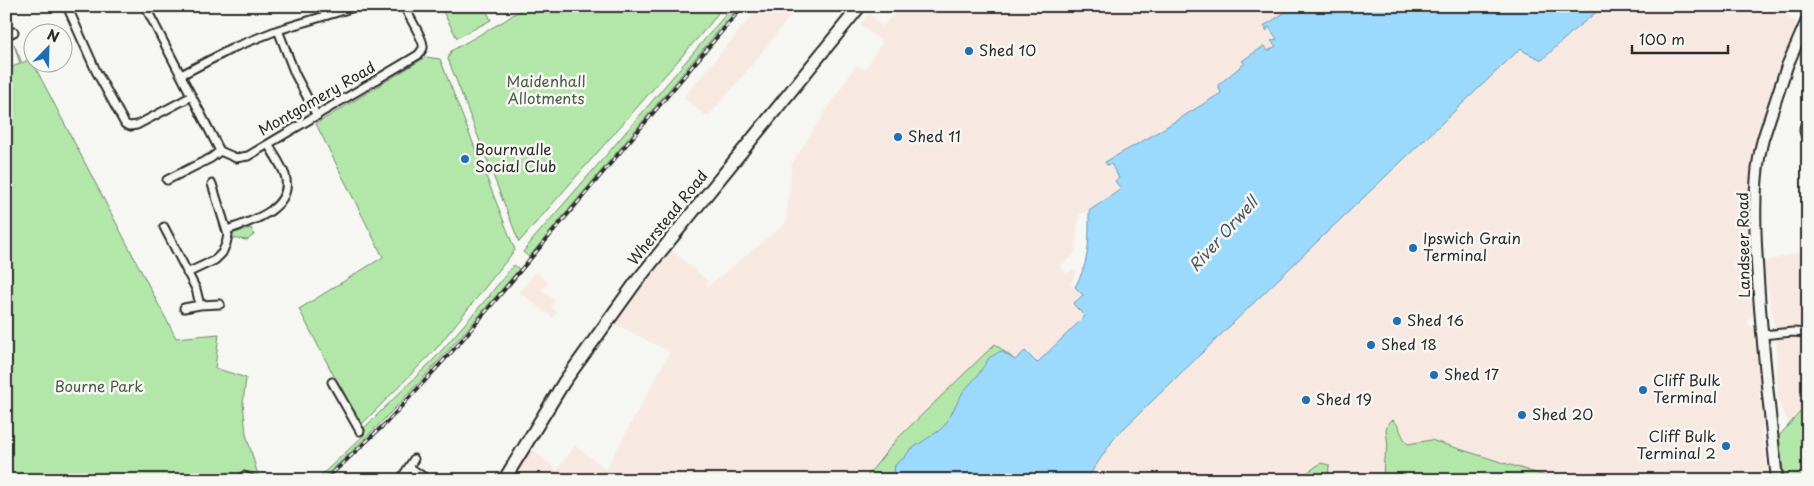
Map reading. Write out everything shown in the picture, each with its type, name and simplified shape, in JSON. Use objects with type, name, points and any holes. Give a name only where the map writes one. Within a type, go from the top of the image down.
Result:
[{"type":"main road","name":"Wherstead Road","points":[[504,480],[564,382],[636,282],[860,6]]},
{"type":"main road","name":"Wherstead Road","points":[[510,480],[515,461]]},
{"type":"street","points":[[67,6],[96,71],[124,124],[130,126],[137,125],[192,96]]},
{"type":"street","points":[[145,6],[220,151],[211,158],[167,180]]},
{"type":"street","points":[[181,75],[235,47],[278,30],[358,6]]},
{"type":"street","name":"Montgomery Road","points":[[220,151],[236,158],[248,156],[418,55],[423,48],[423,41],[404,6]]},
{"type":"street","name":"Landseer Road","points":[[1777,480],[1762,335],[1755,238],[1756,198],[1760,148],[1787,66],[1808,18]]},
{"type":"street","points":[[278,30],[295,74],[317,116]]},
{"type":"street","points":[[6,35],[14,32]]},
{"type":"street","points":[[1808,120],[1804,127],[1804,134],[1808,140]]},
{"type":"street","points":[[227,230],[251,222],[274,209],[282,199],[286,186],[285,174],[268,144]]},
{"type":"street","points":[[187,273],[215,260],[222,253],[228,236],[212,184]]},
{"type":"street","points":[[164,227],[196,289],[200,305]]},
{"type":"street","points":[[184,308],[220,304]]},
{"type":"street","points":[[1762,335],[1793,332],[1808,334]]},
{"type":"street","points":[[332,382],[360,431]]},
{"type":"street","points":[[403,476],[414,459]]},
{"type":"street","points":[[409,467],[428,480]]},
{"type":"street","points":[[244,476],[253,480]]},
{"type":"shaded area","points":[[760,6],[798,6],[757,59],[708,117],[683,98]]},
{"type":"shaded area","points":[[902,6],[1295,6],[1264,26],[1269,27],[1277,40],[1276,46],[1268,51],[1264,46],[1244,61],[1245,63],[1218,85],[1221,92],[1148,138],[1105,162],[1111,164],[1120,178],[1121,189],[1079,215],[1075,254],[1060,267],[1067,274],[1072,270],[1077,271],[1070,285],[1083,295],[1085,316],[1037,363],[1015,360],[995,344],[897,439],[864,480],[517,480],[520,467],[531,448],[557,470],[575,446],[606,469],[670,352],[613,323],[670,249],[707,280],[707,287],[786,223],[792,163],[856,65],[865,70],[882,42],[860,24],[869,14],[882,26]]},
{"type":"shaded area","points":[[1604,6],[1777,6],[1797,24],[1771,89],[1756,143],[1748,212],[1749,270],[1753,315],[1748,319],[1748,324],[1755,330],[1762,387],[1758,394],[1762,406],[1762,433],[1769,480],[1086,480],[1115,437],[1521,48],[1574,30]]},
{"type":"shaded area","points":[[1808,250],[1808,403],[1789,423],[1780,407],[1777,394],[1776,337],[1763,262]]},
{"type":"shaded area","points":[[536,272],[549,283],[542,290],[555,301],[551,307],[557,312],[553,318],[519,292]]},
{"type":"green space","points":[[440,6],[484,6],[491,20],[457,38]]},
{"type":"green space","name":"Maidenhall Allotments","points":[[526,6],[723,6],[710,24],[519,242],[448,59],[451,51],[504,21]]},
{"type":"green space","points":[[733,6],[739,6],[529,257],[523,252],[534,238]]},
{"type":"green space","name":"Bourne Park","points":[[14,44],[22,63],[22,72],[38,72],[176,338],[219,334],[215,368],[246,378],[243,403],[246,434],[258,475],[247,471],[244,480],[41,480],[28,475],[6,472],[6,69],[20,64]]},
{"type":"green space","points":[[426,57],[440,59],[515,250],[435,350],[360,426],[299,309],[383,257],[316,124]]},
{"type":"green space","points":[[251,228],[254,235],[247,240],[229,238],[231,234]]},
{"type":"green space","points":[[514,265],[519,269],[423,378],[348,455],[321,480],[316,480],[363,436],[364,428],[436,357],[490,297],[490,294]]},
{"type":"green space","points":[[995,344],[1015,360],[977,385],[901,480],[864,480],[897,439]]},
{"type":"green space","points":[[1808,403],[1808,480],[1784,480],[1779,436]]},
{"type":"green space","points":[[1393,420],[1398,425],[1403,438],[1408,444],[1431,440],[1558,480],[1383,480],[1384,458],[1388,447],[1386,429],[1389,422]]},
{"type":"green space","points":[[1321,463],[1329,465],[1328,480],[1270,480],[1273,477],[1298,479]]},
{"type":"water","name":"River Orwell","points":[[1295,6],[1604,6],[1574,30],[1542,60],[1521,48],[1115,437],[1086,480],[893,480],[895,465],[910,450],[946,424],[963,392],[978,375],[989,358],[1001,351],[1015,360],[1025,351],[1037,363],[1085,316],[1073,304],[1083,295],[1075,287],[1086,259],[1089,242],[1089,211],[1121,189],[1115,181],[1119,178],[1111,164],[1107,165],[1105,162],[1221,93],[1218,85],[1245,63],[1242,61],[1264,46],[1268,51],[1276,46],[1271,41],[1277,39],[1269,27],[1267,31],[1264,26]]},
{"type":"railway","points":[[325,480],[386,423],[456,347],[743,6]]},
{"type":"place","name":"Shed 10","points":[[969,51]]},
{"type":"place","name":"Shed 11","points":[[898,137]]},
{"type":"place","name":"Bournvalle Social Club","points":[[465,159]]},
{"type":"place","name":"Ipswich Grain Terminal","points":[[1413,248]]},
{"type":"place","name":"Shed 16","points":[[1397,321]]},
{"type":"place","name":"Shed 18","points":[[1371,345]]},
{"type":"place","name":"Shed 17","points":[[1434,375]]},
{"type":"place","name":"Cliff Bulk Terminal","points":[[1643,390]]},
{"type":"place","name":"Shed 19","points":[[1306,400]]},
{"type":"place","name":"Shed 20","points":[[1522,415]]},
{"type":"place","name":"Cliff Bulk Terminal 2","points":[[1726,446]]}]
